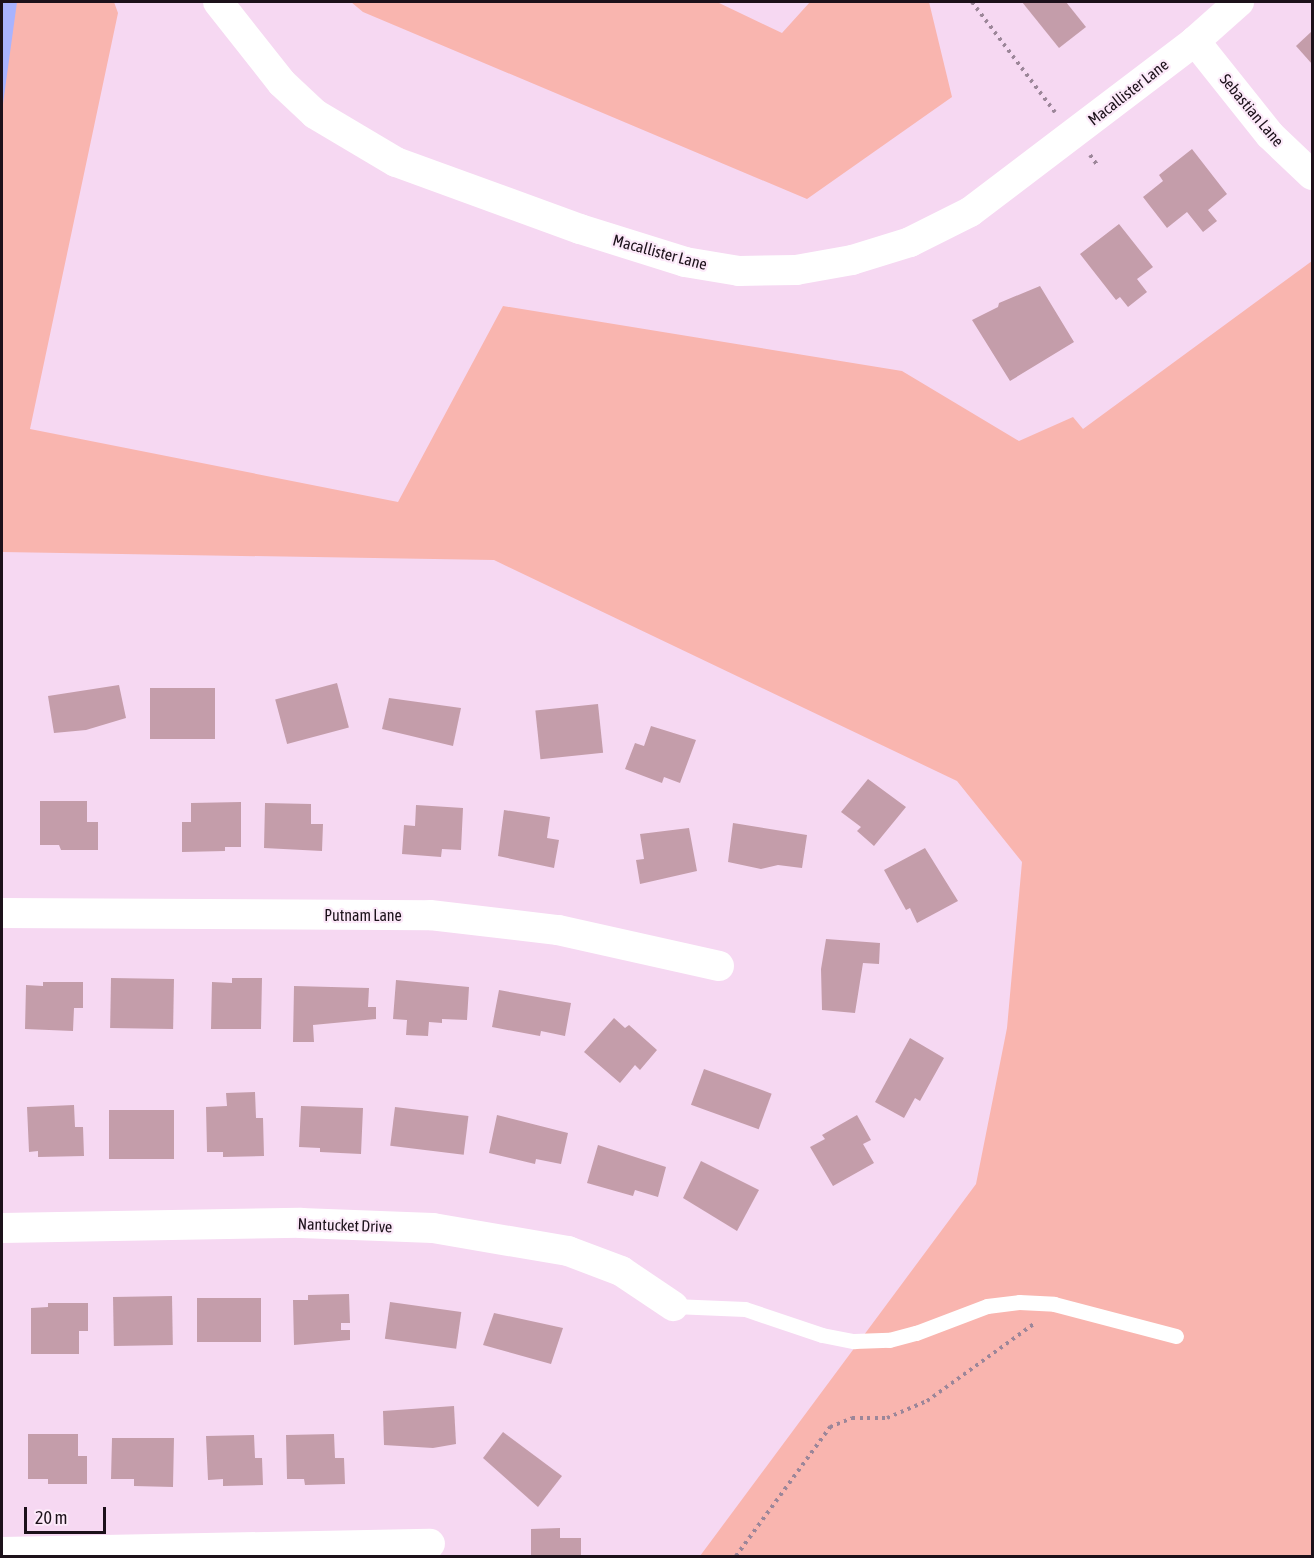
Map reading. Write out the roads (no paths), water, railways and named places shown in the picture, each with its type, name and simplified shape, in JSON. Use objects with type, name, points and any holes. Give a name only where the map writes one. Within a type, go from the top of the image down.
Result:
[{"type":"street","name":"Macallister Lane","points":[[218,2],[282,83],[315,114],[396,162],[580,229],[685,262],[739,271],[796,270],[852,260],[910,242],[970,213],[1195,41],[1239,2]]},
{"type":"street","name":"Sebastian Lane","points":[[1195,41],[1270,135],[1312,175]]},
{"type":"street","name":"Putnam Lane","points":[[2,913],[430,915],[558,930],[719,966]]},
{"type":"street","name":"Nantucket Drive","points":[[2,1228],[301,1223],[433,1228],[568,1251],[621,1271],[673,1306]]},
{"type":"street","points":[[2,1552],[430,1544]]},
{"type":"lane","points":[[673,1306],[745,1309],[822,1335],[854,1341],[889,1340],[916,1333],[987,1306],[1019,1302],[1054,1304],[1176,1336]]},
{"type":"water","points":[[2,2],[17,2],[2,111]]}]
